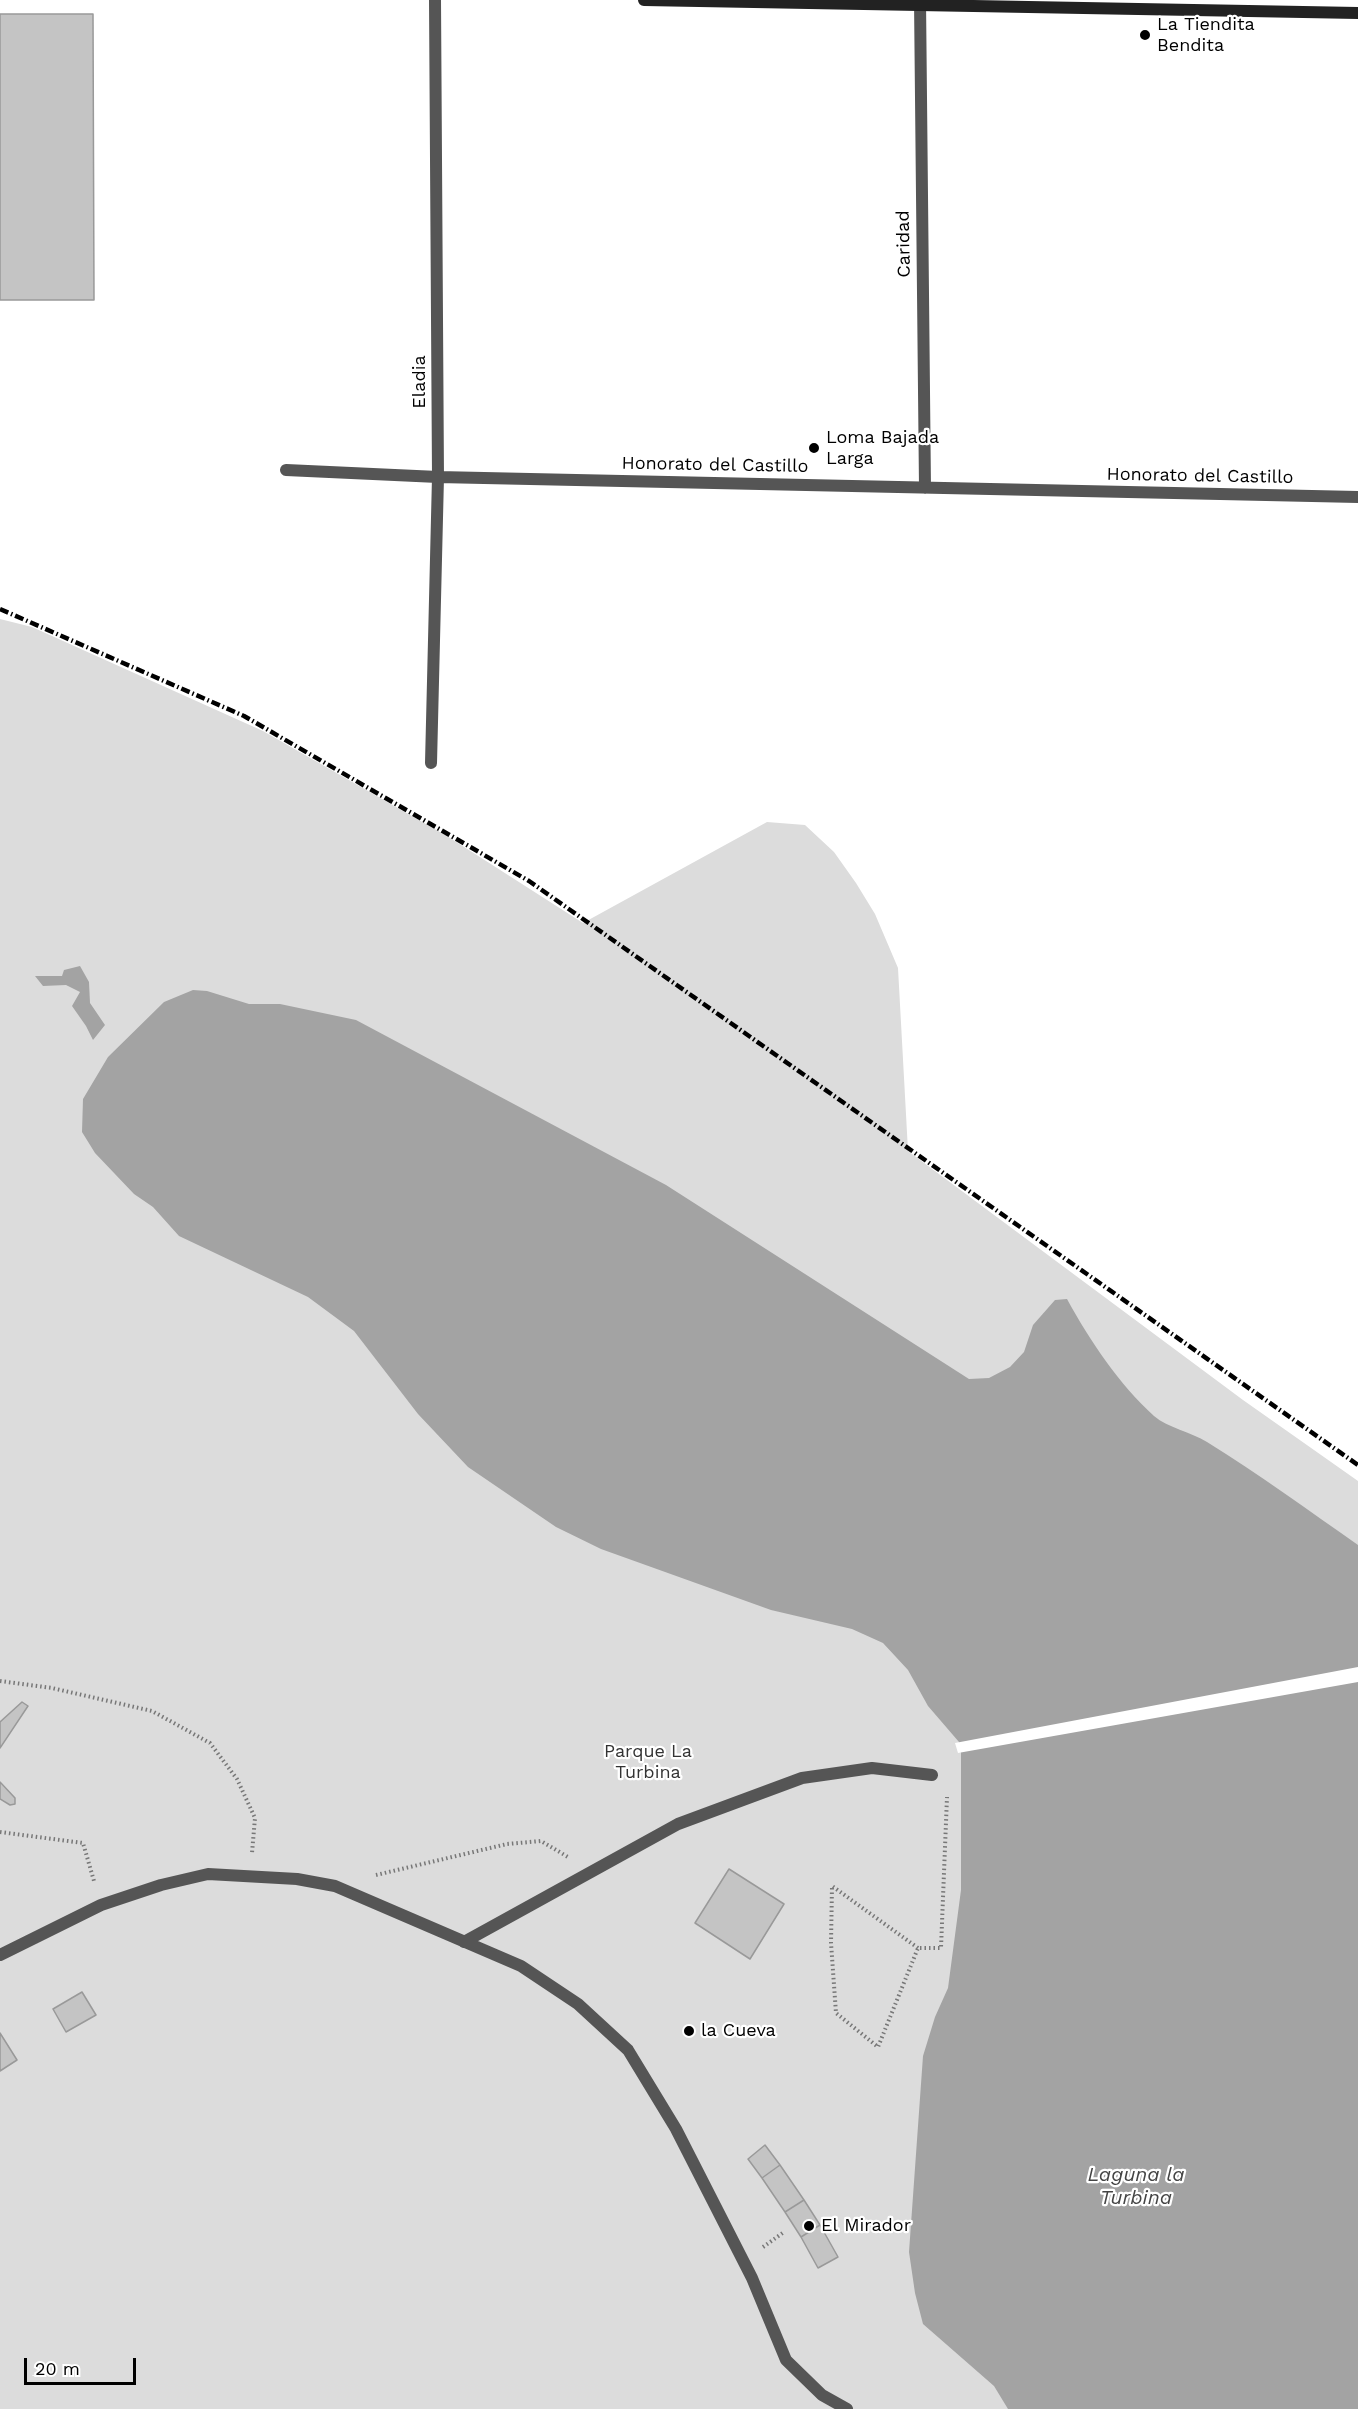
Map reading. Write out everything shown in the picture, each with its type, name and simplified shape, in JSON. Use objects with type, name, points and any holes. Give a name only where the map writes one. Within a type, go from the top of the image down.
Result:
[{"type":"main road","points":[[644,0],[920,2],[1358,13]]},
{"type":"street","name":"Eladia","points":[[431,763],[438,477],[435,0]]},
{"type":"street","name":"Caridad","points":[[920,2],[925,488]]},
{"type":"street","name":"Honorato del Castillo","points":[[286,470],[438,477],[1358,497]]},
{"type":"street","points":[[464,1942],[678,1824],[802,1778],[872,1768],[932,1775]]},
{"type":"street","points":[[0,1955],[101,1905],[161,1885],[208,1874],[297,1880],[335,1886],[530,1972],[578,2004],[628,2050],[676,2129],[752,2277],[786,2360],[822,2395],[848,2409]]},
{"type":"path","points":[[0,1681],[52,1689],[152,1711],[210,1743],[237,1779],[255,1818],[250,1878]]},
{"type":"path","points":[[918,1948],[878,2047],[836,2013],[831,1943],[832,1886],[918,1948],[941,1948],[947,1787]]},
{"type":"path","points":[[0,1833],[83,1843],[101,1905]]},
{"type":"path","points":[[335,1886],[507,1844],[541,1841],[564,1856],[596,1869]]},
{"type":"green space","name":"Parque La Turbina","points":[[0,619],[32,627],[263,731],[447,836],[583,923],[767,822],[805,825],[834,852],[856,883],[875,914],[898,968],[908,1151],[1243,1400],[1358,1481],[1358,2409],[0,2409]]},
{"type":"water","points":[[80,966],[89,982],[90,1003],[105,1025],[93,1040],[72,1006],[80,992],[66,985],[43,986],[35,976],[62,976],[64,970]]},
{"type":"water","name":"Laguna la Turbina","points":[[193,990],[207,991],[249,1004],[280,1004],[356,1020],[666,1185],[969,1379],[989,1378],[1010,1367],[1024,1352],[1033,1325],[1055,1300],[1067,1299],[1106,1361],[1141,1404],[1154,1416],[1226,1454],[1358,1545],[1358,2409],[1008,2409],[994,2386],[923,2324],[915,2293],[909,2252],[923,2056],[935,2017],[948,1988],[961,1890],[961,1753],[959,1742],[928,1706],[908,1670],[883,1643],[852,1629],[771,1610],[601,1549],[556,1527],[468,1467],[418,1414],[354,1331],[308,1297],[179,1236],[153,1207],[134,1194],[95,1153],[82,1132],[83,1099],[108,1057],[164,1002]]},
{"type":"pier","points":[[1358,1667],[1358,1682],[958,1753],[955,1743]]},
{"type":"building","points":[[0,14],[93,14],[94,300],[0,300]]},
{"type":"building","points":[[22,1702],[28,1706],[0,1748],[0,1722]]},
{"type":"building","points":[[0,1782],[15,1798],[15,1804],[10,1805],[0,1799]]},
{"type":"building","points":[[729,1869],[784,1904],[750,1959],[695,1923]]},
{"type":"building","points":[[82,1992],[96,2015],[66,2032],[53,2009]]},
{"type":"building","points":[[0,2033],[17,2060],[0,2071]]},
{"type":"building","points":[[765,2145],[780,2165],[762,2178],[748,2159]]},
{"type":"building","points":[[780,2165],[804,2200],[785,2212],[762,2178]]},
{"type":"building","points":[[804,2200],[820,2225],[801,2237],[785,2212]]},
{"type":"building","points":[[820,2225],[838,2257],[818,2268],[801,2237]]},
{"type":"railway","points":[[0,609],[244,716],[529,881],[1358,1465]]},
{"type":"place","name":"La Tiendita Bendita","points":[[1145,35]]},
{"type":"place","name":"Loma Bajada Larga","points":[[814,448]]},
{"type":"place","name":"la Cueva","points":[[689,2031]]},
{"type":"place","name":"El Mirador","points":[[809,2226]]}]
